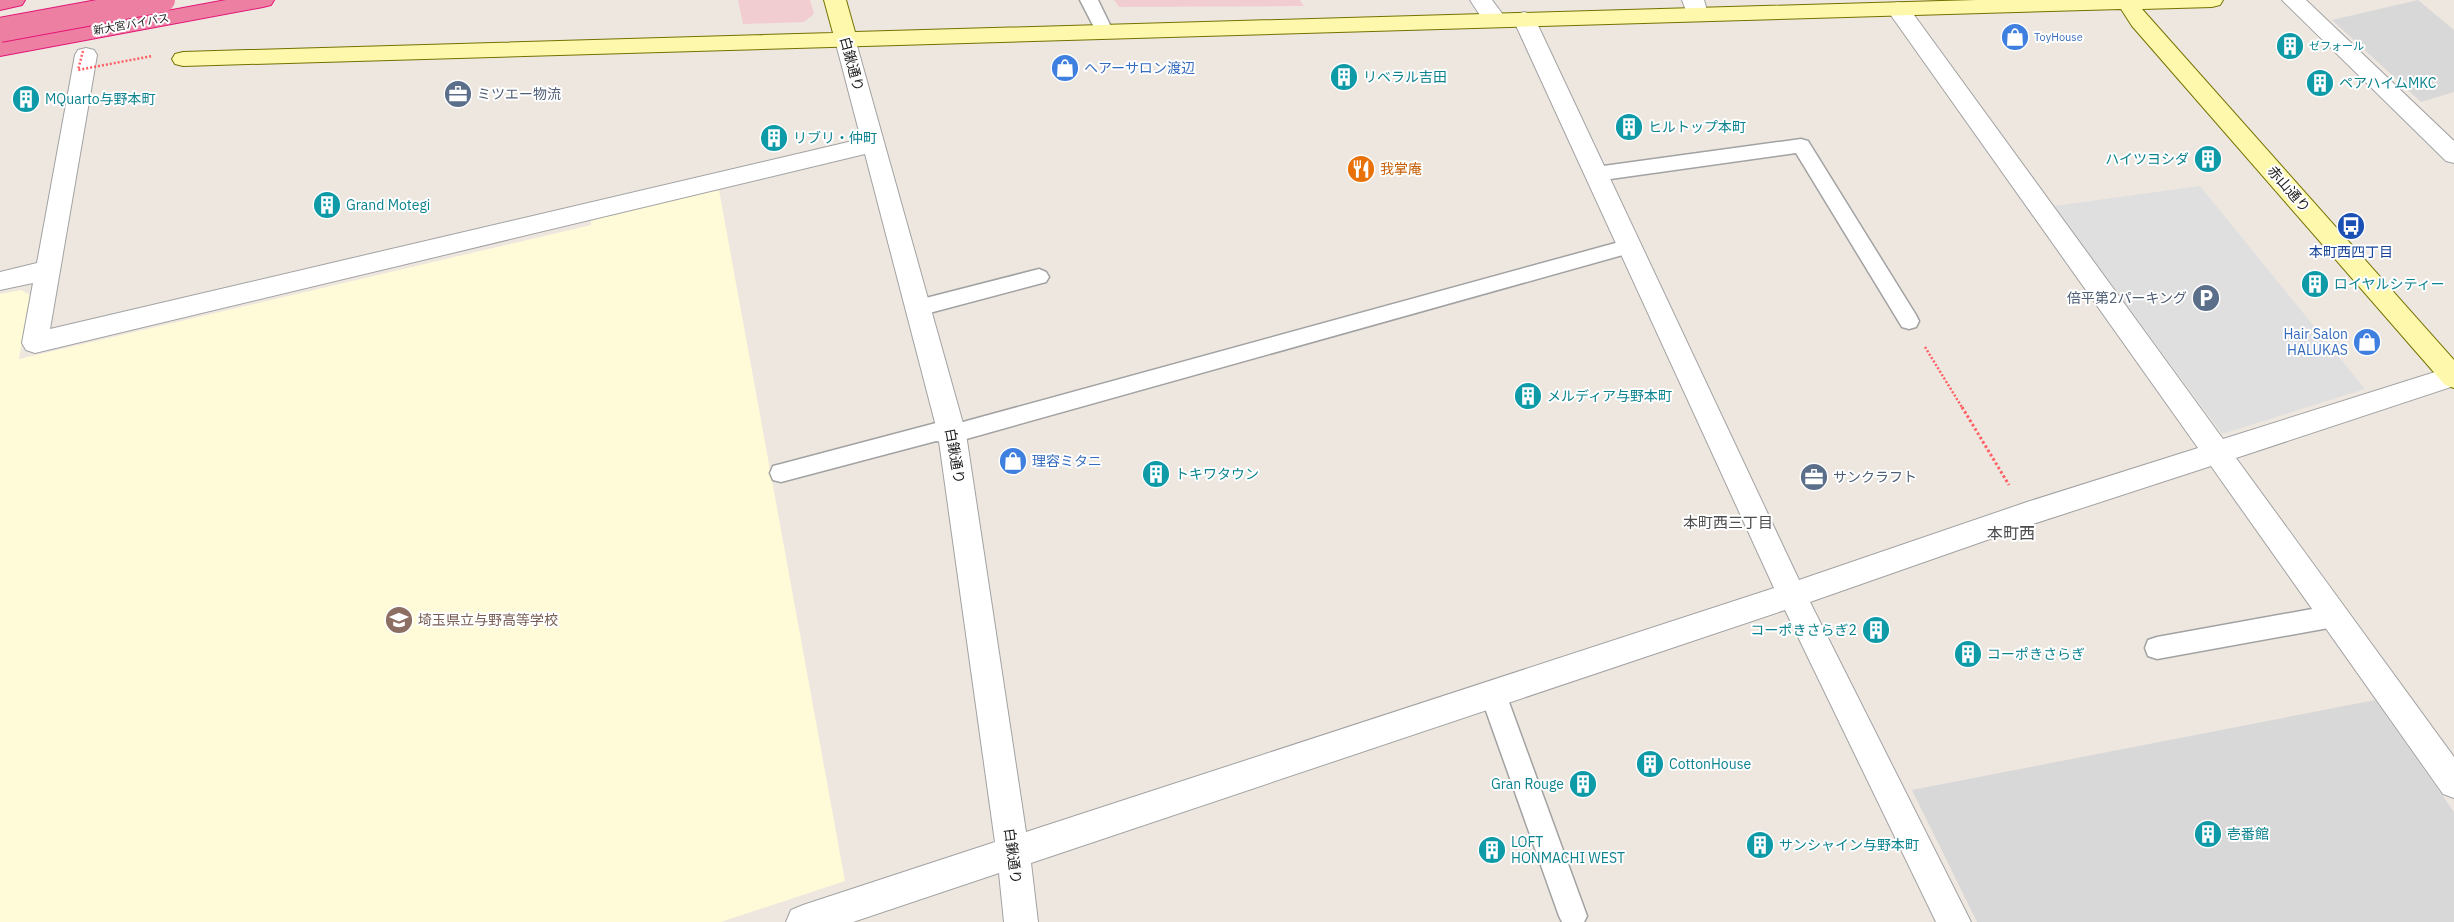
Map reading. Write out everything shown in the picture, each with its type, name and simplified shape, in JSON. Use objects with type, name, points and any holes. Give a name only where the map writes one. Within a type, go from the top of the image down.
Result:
[{"type":"highway","points":[[0,3],[14,0]]},
{"type":"highway","points":[[0,30],[163,0]]},
{"type":"highway","name":"新大宮バイパス","points":[[0,49],[263,0]]},
{"type":"street","name":"白鍬通り","points":[[835,0],[952,434],[1013,852],[1021,922]]},
{"type":"street","points":[[1481,0],[1496,20]]},
{"type":"street","points":[[184,59],[1496,20],[1695,7],[1898,10],[2126,1],[2212,0]]},
{"type":"street","points":[[2293,0],[2454,155]]},
{"type":"street","name":"赤山通り","points":[[2126,1],[2140,21],[2454,376]]},
{"type":"street","points":[[1898,10],[2454,783]]},
{"type":"street","points":[[1524,19],[1792,595],[1954,922]]},
{"type":"street","points":[[82,62],[36,343],[873,144]]},
{"type":"street","points":[[0,281],[49,270]]},
{"type":"street","points":[[803,922],[1792,595],[2027,514],[2218,454],[2454,376]]},
{"type":"lane","points":[[1089,0],[1104,31]]},
{"type":"lane","points":[[1596,174],[1801,146],[1909,321]]},
{"type":"lane","points":[[781,473],[936,432],[952,434],[1630,246]]},
{"type":"lane","points":[[918,308],[1039,277]]},
{"type":"lane","points":[[2157,648],[2334,616]]},
{"type":"lane","points":[[1493,694],[1573,916]]},
{"type":"path","points":[[82,62],[152,56]]},
{"type":"path","points":[[1909,321],[2027,514]]},
{"type":"shaded area","points":[[738,0],[810,0],[814,14],[804,22],[743,24]]},
{"type":"shaded area","points":[[1114,0],[1300,0],[1304,6],[1119,7]]},
{"type":"shaded area","points":[[2418,0],[2454,30],[2454,92],[2421,102],[2332,20]]},
{"type":"shaded area","name":"倍平第2パーキング","points":[[2200,186],[2365,389],[2222,434],[2054,206]]},
{"type":"shaded area","name":"埼玉県立与野高等学校","points":[[719,190],[845,881],[721,922],[0,922],[0,294],[21,290],[30,295],[19,359],[591,225],[591,220]]},
{"type":"shaded area","points":[[2375,700],[2454,812],[2454,922],[1977,922],[1912,790]]},
{"type":"place","name":"ToyHouse","points":[[2015,37]]},
{"type":"place","name":"ゼフォール","points":[[2290,46]]},
{"type":"place","name":"ヘアーサロン渡辺","points":[[1065,68]]},
{"type":"place","name":"リベラル吉田","points":[[1344,77]]},
{"type":"place","name":"ペアハイムMKC","points":[[2320,83]]},
{"type":"place","name":"ミツエー物流","points":[[458,94]]},
{"type":"place","name":"MQuarto与野本町","points":[[26,99]]},
{"type":"place","name":"ヒルトップ本町","points":[[1629,127]]},
{"type":"place","name":"リブリ・仲町","points":[[774,138]]},
{"type":"place","name":"ハイツヨシダ","points":[[2208,159]]},
{"type":"place","name":"我掌庵","points":[[1361,169]]},
{"type":"place","name":"Grand Motegi","points":[[327,205]]},
{"type":"place","name":"本町西四丁目","points":[[2351,226]]},
{"type":"place","name":"ロイヤルシティー","points":[[2315,284]]},
{"type":"place","name":"倍平第2パーキング","points":[[2206,298]]},
{"type":"place","name":"Hair Salon HALUKAS","points":[[2367,342]]},
{"type":"place","name":"メルディア与野本町","points":[[1528,396]]},
{"type":"place","name":"理容ミタニ","points":[[1013,461]]},
{"type":"place","name":"トキワタウン","points":[[1156,474]]},
{"type":"place","name":"サンクラフト","points":[[1814,477]]},
{"type":"place","name":"埼玉県立与野高等学校","points":[[399,620]]},
{"type":"place","name":"コーポきさらぎ2","points":[[1876,630]]},
{"type":"place","name":"コーポきさらぎ","points":[[1968,654]]},
{"type":"place","name":"CottonHouse","points":[[1650,764]]},
{"type":"place","name":"Gran Rouge","points":[[1583,784]]},
{"type":"place","name":"壱番館","points":[[2208,834]]},
{"type":"place","name":"サンシャイン与野本町","points":[[1760,845]]},
{"type":"place","name":"LOFT HONMACHI WEST","points":[[1492,850]]},
{"type":"district","name":"本町西三丁目","points":[[1728,522]]},
{"type":"district","name":"本町西","points":[[2011,533]]}]
